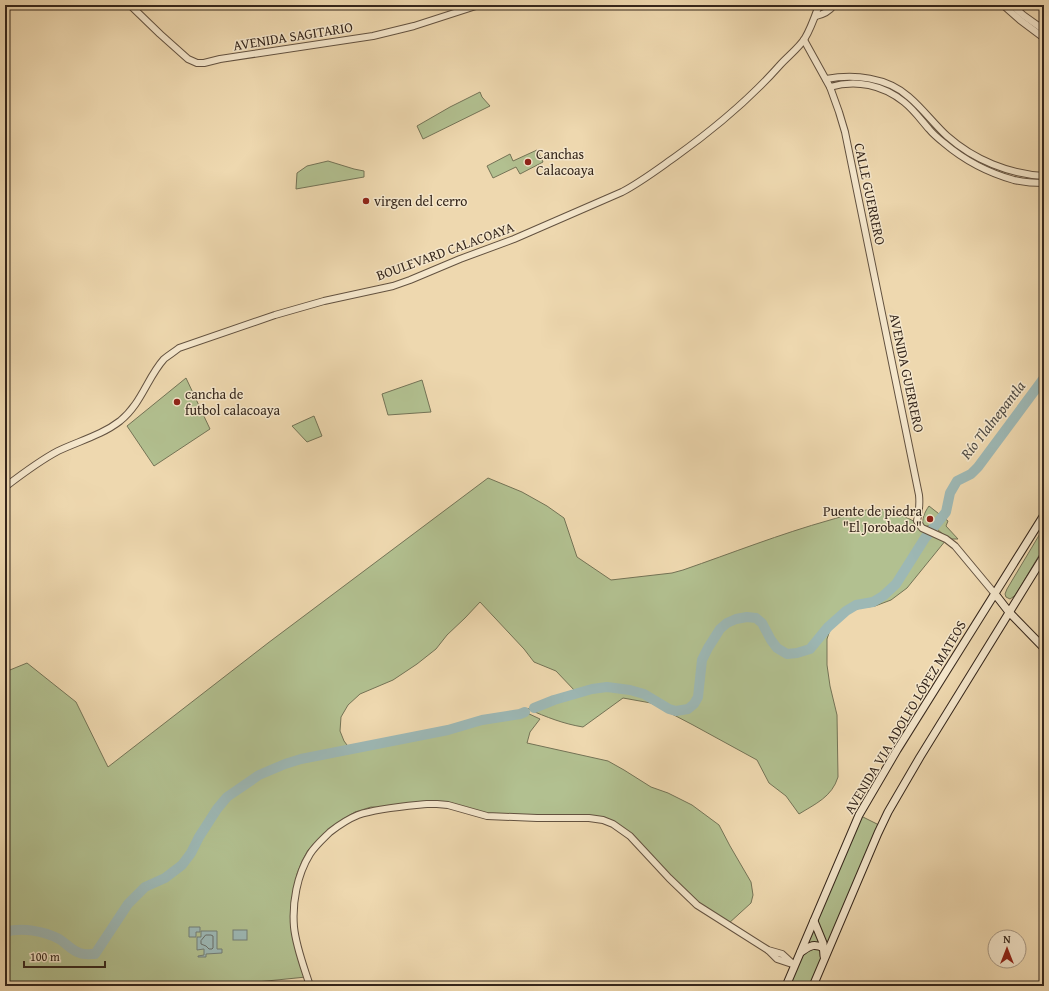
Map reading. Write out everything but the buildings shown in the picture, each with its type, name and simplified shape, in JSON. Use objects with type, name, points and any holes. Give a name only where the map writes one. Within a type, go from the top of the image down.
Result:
[{"type":"main road","name":"AVENIDA VIA ADOLFO LÓPEZ MATEOS","points":[[786,986],[859,815],[894,754],[1044,515]]},
{"type":"main road","points":[[813,986],[888,812],[920,756],[1044,556]]},
{"type":"main road","points":[[995,594],[1009,612],[1044,648]]},
{"type":"main road","points":[[814,921],[824,948],[823,962]]},
{"type":"main road","points":[[800,953],[810,946],[816,945],[824,948]]},
{"type":"street","name":"AVENIDA SAGITARIO","points":[[130,5],[188,59],[197,63],[204,63],[220,59],[373,36],[400,30],[478,5]]},
{"type":"street","name":"BOULEVARD CALACOAYA","points":[[5,487],[33,465],[58,451],[108,430],[121,420],[139,401],[159,366],[179,348],[275,315],[324,301],[393,286],[514,239],[622,192],[654,172],[695,143],[751,96],[804,40],[820,5]]},
{"type":"street","points":[[816,16],[825,13],[834,5]]},
{"type":"street","points":[[1003,5],[1044,38]]},
{"type":"street","points":[[1012,5],[1044,30]]},
{"type":"street","name":"CALLE GUERRERO","points":[[804,40],[830,87],[845,132],[881,308]]},
{"type":"street","points":[[826,79],[838,76],[852,76],[880,81],[894,87],[908,96],[948,137],[976,156],[999,167],[1019,173],[1044,176]]},
{"type":"street","points":[[830,87],[852,83],[878,87],[904,102],[930,130],[960,155],[996,174],[1015,180],[1044,183]]},
{"type":"street","name":"AVENIDA GUERRERO","points":[[881,308],[920,503],[916,521],[924,530],[946,539],[955,546],[995,594]]},
{"type":"street","points":[[310,986],[294,928],[294,906],[300,877],[304,864],[310,853],[339,825],[359,814],[427,804],[448,805],[487,816],[589,818],[603,820],[613,824],[630,836],[669,878],[697,905],[768,950],[782,954],[794,965]]},
{"type":"green space","points":[[480,92],[482,97],[490,106],[423,139],[417,126]]},
{"type":"green space","points":[[537,150],[543,162],[520,174],[516,167],[493,178],[487,166],[510,154],[513,161]]},
{"type":"green space","points":[[328,161],[364,171],[364,177],[296,189],[297,173],[307,166]]},
{"type":"green space","name":"cancha de futbol calacoaya","points":[[186,378],[210,429],[154,466],[127,426]]},
{"type":"green space","points":[[422,380],[431,412],[388,415],[382,394]]},
{"type":"green space","points":[[314,416],[322,436],[307,442],[292,426]]},
{"type":"green space","points":[[488,478],[522,492],[547,506],[564,518],[577,557],[611,580],[672,573],[683,570],[793,531],[871,509],[886,510],[904,516],[946,540],[907,588],[891,600],[875,606],[860,608],[850,612],[831,627],[827,639],[827,665],[837,715],[838,777],[832,790],[827,795],[799,814],[786,796],[769,783],[757,760],[651,703],[623,698],[583,727],[555,720],[528,709],[554,697],[576,692],[556,671],[534,662],[524,649],[480,602],[447,635],[436,649],[393,680],[360,694],[348,705],[341,717],[340,731],[344,741],[350,749],[448,730],[482,720],[525,712],[540,719],[530,732],[527,743],[608,761],[651,787],[668,793],[692,805],[719,825],[751,882],[753,895],[751,903],[728,924],[697,905],[630,836],[603,820],[500,817],[448,805],[394,808],[371,807],[355,812],[327,831],[308,850],[297,874],[294,889],[292,916],[306,977],[218,986],[5,986],[5,672],[27,663],[76,702],[108,767],[268,643]]},
{"type":"green space","points":[[929,506],[948,521],[946,526],[958,539],[949,539],[932,525],[923,527],[924,516]]},
{"type":"green space","points":[[1044,527],[1044,547],[1016,594],[1010,599],[1006,597],[1005,594],[1007,589]]},
{"type":"green space","points":[[859,815],[881,826],[813,986],[786,986]]},
{"type":"water","points":[[189,927],[200,927],[200,932],[196,932],[196,937],[189,937]]},
{"type":"water","points":[[233,930],[247,930],[247,940],[233,940]]},
{"type":"water","points":[[201,931],[217,931],[217,949],[222,949],[222,953],[206,954],[206,957],[198,957],[204,955],[204,949],[197,950],[197,937],[201,937]]},
{"type":"waterway","name":"Río Tlalnepantla","points":[[534,708],[554,700],[592,689],[607,687],[630,690],[644,694],[669,709],[676,711],[688,709],[694,704],[698,697],[702,660],[708,648],[720,629],[727,623],[736,619],[747,617],[756,618],[762,623],[777,648],[787,654],[810,649],[828,627],[846,611],[856,605],[873,602],[883,596],[896,584],[925,538],[946,512],[950,493],[957,481],[971,474],[978,467],[1044,378]]},
{"type":"waterway","name":"Río Tlalnepantla","points":[[5,932],[18,930],[40,932],[59,939],[77,952],[83,954],[95,954],[128,904],[145,887],[165,878],[182,865],[191,853],[199,837],[217,809],[227,797],[259,775],[301,759],[448,730],[482,720],[525,712]]},
{"type":"place","name":"Canchas Calacoaya","points":[[528,162]]},
{"type":"place","name":"virgen del cerro","points":[[366,201]]},
{"type":"place","name":"cancha de futbol calacoaya","points":[[177,402]]},
{"type":"place","name":"Puente de piedra \"El Jorobado\"","points":[[930,519]]}]
